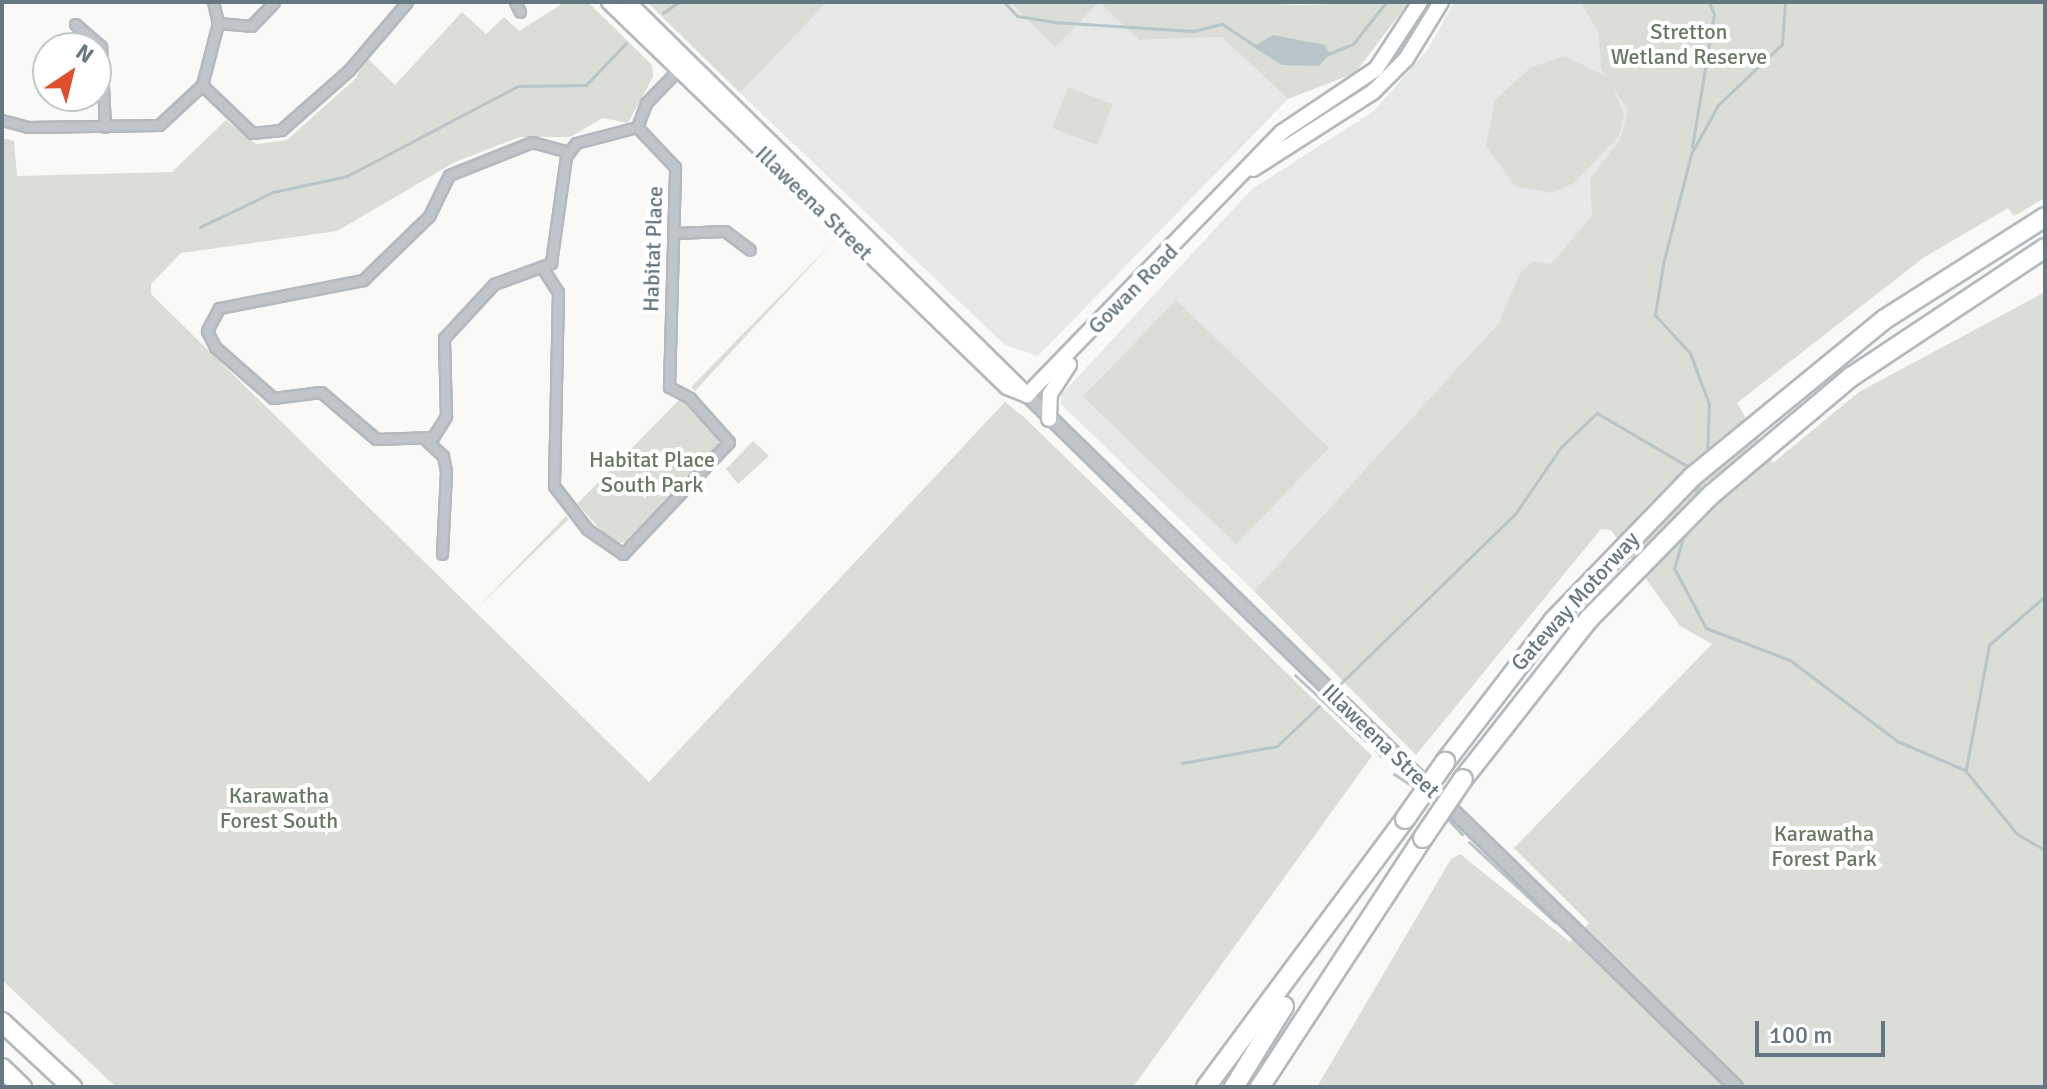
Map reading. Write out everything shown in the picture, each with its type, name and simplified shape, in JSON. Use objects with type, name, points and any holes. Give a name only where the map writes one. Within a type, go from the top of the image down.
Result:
[{"type":"highway","name":"Gateway Motorway","points":[[1206,1087],[1337,919],[1445,762],[1605,563],[1765,412],[1885,319],[2045,217]]},
{"type":"highway","name":"Gateway Motorway","points":[[1260,1087],[1463,779],[1624,581],[1782,432],[1918,329],[2045,248]]},
{"type":"highway","points":[[1234,1087],[1337,919]]},
{"type":"highway","points":[[2,1022],[72,1087]]},
{"type":"highway","points":[[1269,1087],[1301,1028]]},
{"type":"highway","points":[[2,1068],[22,1087]]},
{"type":"main road","name":"Illaweena Street","points":[[609,2],[682,66],[741,112],[1007,387],[1027,395]]},
{"type":"main road","name":"Illaweena Street","points":[[628,2],[737,129],[856,234]]},
{"type":"main road","name":"Gowan Road","points":[[1027,395],[1282,132],[1376,69],[1420,2]]},
{"type":"main road","name":"Gowan Road","points":[[1236,181],[1373,92],[1406,59],[1441,2]]},
{"type":"main road","points":[[737,129],[741,112]]},
{"type":"main road","points":[[1049,419],[1056,381],[1091,331]]},
{"type":"street","points":[[2,120],[105,127],[159,125],[202,85],[218,23],[213,2]]},
{"type":"street","points":[[218,23],[251,26],[274,2]]},
{"type":"street","points":[[202,85],[252,133],[281,130],[349,70],[355,55],[407,2]]},
{"type":"street","points":[[515,2],[520,12]]},
{"type":"street","points":[[75,24],[101,47],[105,127]]},
{"type":"street","points":[[569,152],[532,142],[476,161],[449,175],[429,216],[363,280],[234,302],[210,320],[215,347],[273,398],[321,392],[376,439],[426,440],[442,430],[446,416],[444,338],[494,284],[543,269],[557,255],[569,152],[576,143],[637,127],[646,103],[682,66]]},
{"type":"street","name":"Habitat Place","points":[[543,269],[558,292],[554,486],[612,553],[632,550],[727,452],[726,433],[683,391],[669,387],[676,233],[675,167],[637,127]]},
{"type":"street","points":[[676,233],[725,231],[750,250]]},
{"type":"street","name":"Illaweena Street","points":[[1027,395],[1736,1087]]},
{"type":"street","points":[[426,440],[443,456],[446,472],[442,554]]},
{"type":"shaded area","points":[[827,2],[1010,2],[1055,46],[1099,2],[1139,40],[1222,37],[1288,99],[1038,356],[1005,345],[740,93]]},
{"type":"shaded area","points":[[1454,2],[1581,2],[1681,98],[1663,145],[1254,591],[1061,404],[1061,395],[1252,189],[1374,111],[1428,49]]},
{"type":"shaded area","points":[[1273,35],[1325,45],[1330,54],[1319,66],[1282,65],[1253,47]]},
{"type":"green space","name":"Karawatha Forest South","points":[[565,2],[588,2],[652,65],[653,77],[628,123],[603,118],[570,137],[520,137],[455,162],[337,231],[181,253],[151,284],[151,294],[649,782],[1005,402],[1025,418],[1372,756],[1133,1087],[116,1087],[2,980],[2,138],[14,141],[17,176],[172,172],[226,120],[256,144],[287,140],[356,78],[366,57],[395,85],[462,12],[486,34],[504,17],[519,31]]},
{"type":"green space","points":[[647,2],[827,2],[740,93]]},
{"type":"green space","points":[[1010,2],[1099,2],[1055,47]]},
{"type":"green space","points":[[1099,2],[1296,5],[1409,2],[1355,73],[1288,99],[1222,37],[1139,40]]},
{"type":"green space","points":[[1580,2],[2045,2],[2045,198],[2014,216],[2008,208],[1923,258],[1737,403],[1773,463],[1859,392],[2045,292],[2045,1087],[1317,1087],[1451,859],[1460,854],[1570,942],[1589,923],[1514,848],[1712,644],[1680,626],[1611,530],[1601,529],[1416,755],[1254,591],[1499,323],[1519,275],[1533,261],[1551,264],[1592,216],[1590,179],[1620,140],[1628,111],[1601,68],[1598,31]]},
{"type":"green space","points":[[1565,56],[1609,78],[1624,115],[1619,136],[1574,183],[1551,193],[1515,186],[1486,146],[1495,100],[1531,67]]},
{"type":"green space","points":[[1068,87],[1113,104],[1097,145],[1052,128]]},
{"type":"green space","points":[[834,241],[695,391],[691,387]]},
{"type":"green space","points":[[1176,300],[1329,448],[1236,544],[1083,396]]},
{"type":"green space","name":"Habitat Place South Park","points":[[681,398],[717,431],[719,447],[631,541],[614,544],[577,504]]},
{"type":"green space","points":[[753,441],[769,456],[738,484],[726,469]]},
{"type":"green space","points":[[566,516],[569,519],[476,609]]},
{"type":"waterway","points":[[663,13],[679,2]]},
{"type":"waterway","points":[[1004,2],[1017,16],[1053,22],[1193,31],[1222,24],[1257,47]]},
{"type":"waterway","points":[[1328,54],[1353,44],[1386,2]]},
{"type":"waterway","points":[[1692,147],[1714,14],[1709,2]]},
{"type":"waterway","points":[[1707,454],[1709,404],[1690,353],[1655,315],[1663,264],[1691,154],[1718,105],[1782,44],[1785,2]]},
{"type":"waterway","points":[[200,227],[273,192],[347,176],[518,86],[586,85],[626,43]]},
{"type":"waterway","points":[[1341,683],[1515,514],[1561,447],[1597,413],[1692,469]]},
{"type":"waterway","points":[[1694,500],[1700,480]]},
{"type":"waterway","points":[[1684,534],[1674,568],[1706,628],[1790,660],[1897,741],[1965,770],[2017,834],[2045,850]]},
{"type":"waterway","points":[[1966,769],[1989,645],[2045,596]]},
{"type":"waterway","points":[[1295,675],[1366,741]]},
{"type":"waterway","points":[[1182,763],[1277,746],[1319,706]]},
{"type":"waterway","points":[[1374,748],[1381,756]]},
{"type":"waterway","points":[[1394,774],[1417,789]]},
{"type":"waterway","points":[[1445,816],[1462,834]]},
{"type":"waterway","points":[[1469,842],[1555,922]]},
{"type":"park label","name":"Stretton Wetland Reserve","points":[[1689,44]]},
{"type":"park label","name":"Karawatha Forest Park","points":[[1824,846]]}]
